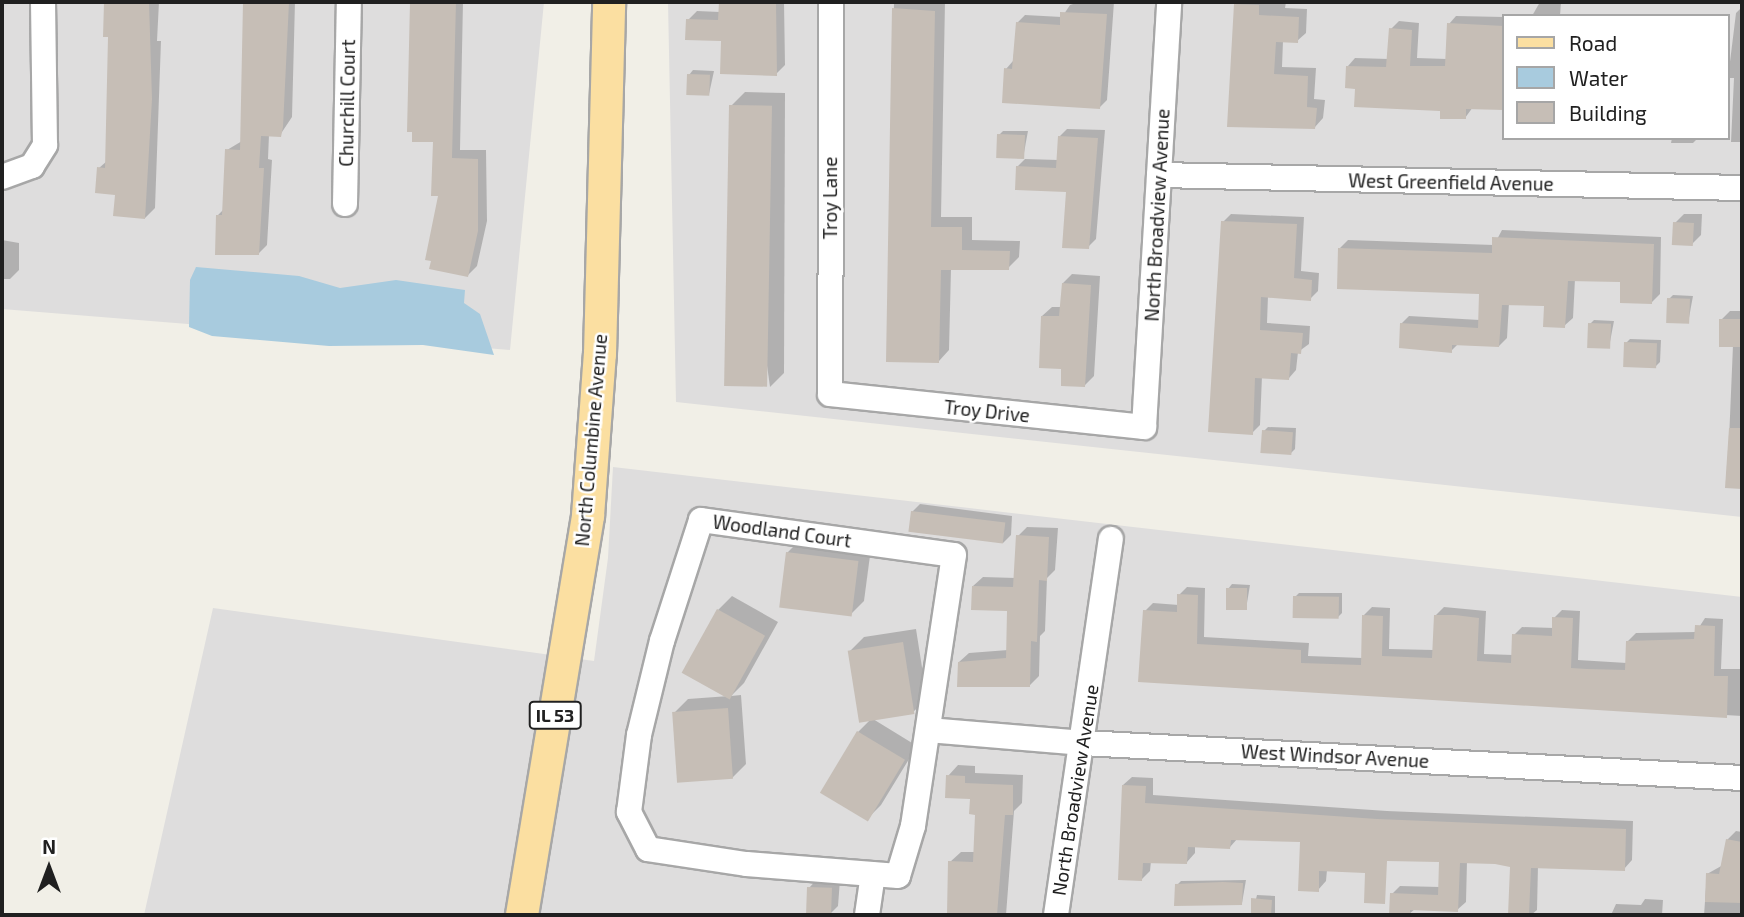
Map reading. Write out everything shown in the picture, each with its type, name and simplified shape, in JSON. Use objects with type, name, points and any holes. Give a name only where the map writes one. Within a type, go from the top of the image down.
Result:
[{"type":"main road","name":"North Columbine Avenue","points":[[522,915],[588,516],[600,354],[609,2]]},
{"type":"street","points":[[2,177],[32,166],[45,145],[43,2]]},
{"type":"street","name":"Churchill Court","points":[[345,204],[349,2]]},
{"type":"street","name":"Troy Lane","points":[[830,394],[831,2]]},
{"type":"street","name":"North Broadview Avenue","points":[[1144,427],[1169,2]]},
{"type":"street","name":"West Greenfield Avenue","points":[[1159,175],[1742,188]]},
{"type":"street","name":"Troy Drive","points":[[830,394],[1144,427]]},
{"type":"street","name":"Woodland Court","points":[[701,520],[954,555],[913,826],[898,876],[873,874],[746,864],[648,849],[628,812],[639,735],[662,641],[701,520]]},
{"type":"street","name":"North Broadview Avenue","points":[[1056,915],[1111,539]]},
{"type":"street","name":"West Windsor Avenue","points":[[928,730],[1083,743],[1742,779]]},
{"type":"street","points":[[867,915],[873,874]]},
{"type":"shaded area","points":[[2,2],[544,2],[510,350],[2,309]]},
{"type":"shaded area","points":[[668,2],[1742,2],[1742,517],[676,402]]},
{"type":"shaded area","points":[[613,467],[1742,597],[1742,915],[144,915],[213,608],[594,661],[608,558]]},
{"type":"water","points":[[196,267],[299,276],[340,288],[396,280],[465,290],[464,303],[480,314],[494,355],[423,345],[329,346],[212,336],[189,327],[190,280]]},
{"type":"building","points":[[104,2],[149,2],[152,99],[145,219],[113,216],[115,195],[95,193],[97,167],[105,168],[108,37],[103,37]]},
{"type":"building","points":[[243,2],[289,2],[283,127],[281,137],[261,136],[259,168],[264,168],[259,255],[215,255],[216,215],[222,215],[225,149],[240,150]]},
{"type":"building","points":[[410,2],[456,2],[452,158],[478,159],[478,231],[468,277],[429,269],[431,261],[425,260],[438,196],[431,196],[433,142],[412,142],[412,132],[407,132]]},
{"type":"building","points":[[719,2],[776,2],[777,76],[720,74],[721,41],[685,40],[686,19],[718,20]]},
{"type":"building","points":[[1234,4],[1259,5],[1259,15],[1299,17],[1298,43],[1276,42],[1274,74],[1308,76],[1307,107],[1317,108],[1315,129],[1227,127]]},
{"type":"building","points":[[892,8],[935,11],[931,227],[962,227],[962,250],[1010,251],[1009,270],[941,270],[939,363],[886,362]]},
{"type":"building","points":[[1060,12],[1107,14],[1100,109],[1002,103],[1004,68],[1012,69],[1016,22],[1060,25]]},
{"type":"building","points":[[1447,23],[1502,26],[1502,110],[1466,109],[1466,119],[1440,119],[1440,111],[1354,107],[1355,89],[1345,88],[1346,66],[1386,67],[1389,28],[1412,30],[1410,66],[1445,66]]},
{"type":"building","points":[[687,74],[710,75],[709,96],[686,95]]},
{"type":"building","points":[[729,105],[772,106],[767,387],[724,386]]},
{"type":"building","points":[[997,134],[1025,135],[1024,159],[996,158]]},
{"type":"building","points":[[1058,136],[1098,138],[1089,249],[1062,248],[1066,192],[1015,190],[1016,166],[1056,168]]},
{"type":"building","points":[[1221,221],[1297,224],[1294,278],[1312,280],[1311,301],[1261,297],[1260,330],[1303,333],[1301,354],[1291,353],[1289,380],[1255,378],[1253,435],[1208,432]]},
{"type":"building","points":[[1673,222],[1694,223],[1693,246],[1672,245]]},
{"type":"building","points":[[1492,237],[1654,244],[1652,304],[1620,303],[1620,282],[1568,281],[1565,328],[1543,327],[1544,306],[1502,305],[1499,347],[1452,345],[1452,353],[1399,348],[1400,323],[1478,328],[1479,294],[1337,289],[1338,248],[1492,253]]},
{"type":"building","points":[[1062,283],[1091,285],[1085,387],[1061,386],[1061,369],[1039,368],[1041,316],[1059,316]]},
{"type":"building","points":[[1667,298],[1690,299],[1689,324],[1666,323]]},
{"type":"building","points":[[1719,319],[1742,319],[1742,347],[1719,347]]},
{"type":"building","points":[[1588,323],[1611,324],[1610,349],[1587,348]]},
{"type":"building","points":[[1624,342],[1657,343],[1656,368],[1623,367]]},
{"type":"building","points":[[1729,428],[1742,428],[1742,489],[1725,488]]},
{"type":"building","points":[[1262,430],[1293,432],[1291,455],[1260,453]]},
{"type":"building","points":[[911,511],[1005,523],[1003,543],[908,532]]},
{"type":"building","points":[[1016,535],[1049,537],[1047,581],[1039,580],[1037,642],[1031,641],[1030,687],[957,687],[958,662],[1006,658],[1007,611],[971,610],[972,586],[1013,587]]},
{"type":"building","points":[[786,552],[858,561],[852,616],[779,608]]},
{"type":"building","points":[[1226,588],[1247,588],[1247,610],[1226,610]]},
{"type":"building","points":[[1177,594],[1198,595],[1197,644],[1301,650],[1301,663],[1361,665],[1362,615],[1383,616],[1382,656],[1432,658],[1434,615],[1479,618],[1477,661],[1511,663],[1512,634],[1552,636],[1552,617],[1573,618],[1571,668],[1587,669],[1625,670],[1626,641],[1694,639],[1695,625],[1715,626],[1714,676],[1728,676],[1727,718],[1138,682],[1143,610],[1177,612]]},
{"type":"building","points":[[1293,596],[1339,597],[1339,619],[1293,618]]},
{"type":"building","points":[[717,609],[765,636],[730,700],[682,673]]},
{"type":"building","points":[[903,642],[914,714],[859,723],[848,651]]},
{"type":"building","points":[[728,708],[733,779],[677,783],[672,712]]},
{"type":"building","points":[[857,731],[905,760],[868,822],[820,793]]},
{"type":"building","points":[[946,775],[965,776],[965,783],[1013,785],[1013,815],[1005,815],[997,915],[947,914],[948,861],[973,862],[975,815],[969,814],[970,799],[945,798]]},
{"type":"building","points":[[1122,785],[1146,786],[1145,803],[1377,819],[1626,829],[1625,871],[1531,868],[1529,915],[1508,915],[1510,867],[1495,864],[1460,863],[1458,912],[1410,910],[1410,915],[1389,915],[1390,893],[1438,895],[1439,862],[1387,861],[1385,904],[1364,903],[1365,873],[1319,871],[1319,892],[1298,891],[1300,842],[1231,840],[1230,849],[1188,847],[1187,864],[1143,863],[1142,881],[1118,880]]},
{"type":"building","points":[[1726,839],[1742,842],[1742,903],[1705,902],[1706,873],[1719,874]]},
{"type":"building","points":[[1243,883],[1242,905],[1174,906],[1175,884]]},
{"type":"building","points":[[807,887],[832,888],[831,915],[806,915]]},
{"type":"building","points":[[1251,898],[1272,900],[1271,915],[1251,915]]}]
